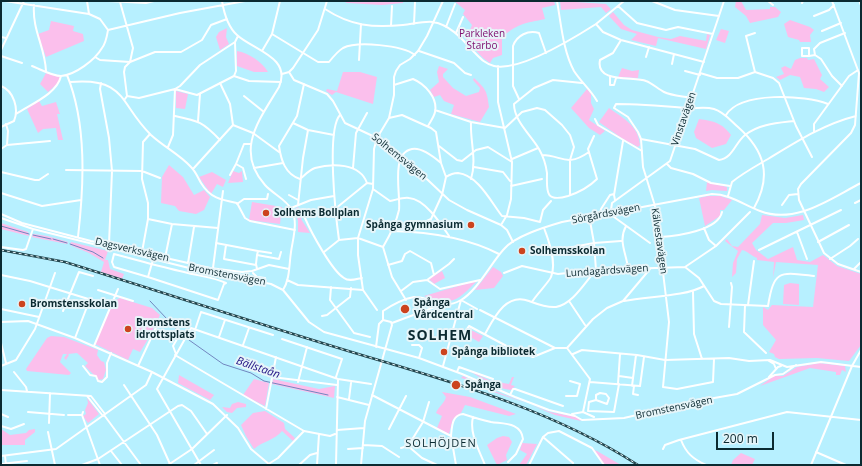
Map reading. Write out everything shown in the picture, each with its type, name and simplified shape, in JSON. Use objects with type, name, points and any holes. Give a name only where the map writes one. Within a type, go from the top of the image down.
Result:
[{"type":"street","points":[[5,1],[22,5],[34,5],[89,14],[100,20],[108,30]]},
{"type":"street","points":[[1,50],[24,1]]},
{"type":"street","points":[[87,1],[89,14]]},
{"type":"street","points":[[108,1],[146,3],[154,1]]},
{"type":"street","points":[[222,1],[227,20],[238,36],[275,60],[282,74],[281,82],[253,133],[251,144],[254,168],[257,174],[266,186],[291,208],[295,220],[295,230],[289,269],[283,290]]},
{"type":"street","points":[[108,30],[245,1]]},
{"type":"street","points":[[262,51],[272,34],[280,1]]},
{"type":"street","points":[[282,74],[289,72],[303,54],[318,30],[327,1]]},
{"type":"street","points":[[376,310],[363,290],[358,255],[358,238],[373,188],[374,149],[377,138],[389,118],[394,95],[394,77],[396,71],[400,65],[415,55],[418,51],[434,22],[443,1]]},
{"type":"street","points":[[557,1],[566,44],[573,68],[582,83],[597,101]]},
{"type":"street","points":[[325,9],[339,18],[361,24],[391,26],[434,22],[456,33],[482,60],[498,66],[513,64],[546,53],[566,44],[596,24],[624,1]]},
{"type":"street","points":[[652,1],[675,10],[719,16]]},
{"type":"street","name":"Vinstavägen","points":[[616,200],[667,164],[676,145],[724,1]]},
{"type":"street","points":[[752,1],[760,1]]},
{"type":"street","points":[[768,1],[773,5]]},
{"type":"street","points":[[832,1],[858,69],[855,125],[851,133],[801,184],[798,194],[810,226],[824,253],[830,258],[861,272]]},
{"type":"street","points":[[120,2],[133,48],[130,62]]},
{"type":"street","points":[[414,24],[415,2]]},
{"type":"street","points":[[446,27],[455,4]]},
{"type":"street","points":[[34,5],[34,24],[45,57],[46,71]]},
{"type":"street","points":[[814,16],[829,10],[834,5]]},
{"type":"street","points":[[391,26],[392,6]]},
{"type":"street","points":[[618,6],[637,23],[666,30],[678,27],[713,34]]},
{"type":"street","points":[[456,33],[463,17]]},
{"type":"street","points":[[125,99],[127,96],[124,72],[125,67],[130,62],[149,53],[181,52],[202,40],[211,25],[227,20]]},
{"type":"street","points":[[822,31],[841,23]]},
{"type":"street","points":[[359,60],[361,46],[361,24]]},
{"type":"street","points":[[596,24],[603,32],[621,40],[704,62]]},
{"type":"street","points":[[32,66],[61,76],[68,74],[95,57],[104,47],[108,30]]},
{"type":"street","points":[[519,99],[513,86],[513,46],[515,40],[520,35],[527,33],[539,33],[546,53]]},
{"type":"street","points":[[755,33],[746,36],[754,63],[755,72]]},
{"type":"street","points":[[842,86],[832,76],[822,59],[815,55],[814,49],[818,45],[844,33]]},
{"type":"street","points":[[272,34],[318,62],[329,62],[344,48],[361,46],[385,46],[410,51],[415,55]]},
{"type":"street","points":[[175,88],[193,95],[234,76],[236,71],[235,42],[238,36]]},
{"type":"street","points":[[1,38],[6,38]]},
{"type":"street","points":[[621,40],[613,53],[602,58],[600,61],[602,70],[610,76],[616,78],[641,79],[668,93],[692,98]]},
{"type":"street","points":[[127,96],[139,98],[180,86],[200,65],[235,42]]},
{"type":"street","points":[[646,57],[649,47]]},
{"type":"street","points":[[809,56],[809,48],[802,48],[802,56],[809,56],[815,55]]},
{"type":"street","points":[[418,51],[454,63],[465,73],[471,75]]},
{"type":"street","points":[[672,64],[674,54]]},
{"type":"street","points":[[1,56],[22,63]]},
{"type":"street","points":[[95,57],[100,60],[130,62]]},
{"type":"street","points":[[498,66],[498,102],[512,160],[509,209],[501,225]]},
{"type":"street","points":[[814,132],[814,124],[853,72],[858,69]]},
{"type":"street","points":[[685,71],[717,78],[738,78],[755,72],[773,78],[779,83],[786,97],[794,121],[812,157]]},
{"type":"street","name":"Solhemsvägen","points":[[289,72],[294,80],[327,94],[333,101],[345,124],[377,138],[402,157],[442,195],[457,206],[501,225],[507,230],[514,242]]},
{"type":"street","points":[[68,74],[81,135],[82,170],[78,237]]},
{"type":"street","points":[[16,114],[38,101],[59,84],[61,76]]},
{"type":"street","points":[[234,76],[249,81],[281,82]]},
{"type":"street","points":[[610,76],[610,85],[614,85],[616,78]]},
{"type":"street","points":[[394,85],[413,79],[419,82],[432,96],[435,110],[428,126]]},
{"type":"street","points":[[70,82],[90,80],[101,82],[125,99],[150,134],[168,147],[193,169],[208,193],[221,200],[238,204]]},
{"type":"street","points":[[582,83],[553,80],[534,88],[514,104],[517,117],[542,155],[546,166],[546,190],[549,195],[554,198],[570,195],[586,189],[597,179],[588,147],[594,136]]},
{"type":"street","points":[[101,82],[100,89],[108,132],[112,171],[109,244]]},
{"type":"street","points":[[193,169],[233,125],[230,104],[220,83]]},
{"type":"street","points":[[300,179],[291,175],[283,163],[278,146],[299,112],[298,104],[304,84]]},
{"type":"street","points":[[1,86],[9,91],[13,98],[16,114],[14,121],[1,127]]},
{"type":"street","points":[[168,147],[173,135],[175,88]]},
{"type":"street","points":[[198,121],[200,93]]},
{"type":"street","points":[[244,96],[264,112]]},
{"type":"street","points":[[726,115],[729,109],[747,102],[786,97],[803,97],[828,104]]},
{"type":"street","name":"Kälvestavägen","points":[[688,108],[652,104],[616,104],[614,108],[632,122],[641,139],[643,167],[655,205],[664,268],[669,322],[667,360],[663,387],[677,389],[712,382],[714,359]]},
{"type":"street","points":[[688,108],[702,106],[714,109],[726,115],[757,147],[763,162],[764,177],[759,200],[754,208]]},
{"type":"street","points":[[505,128],[522,112],[530,109],[545,110],[562,125],[573,141],[574,147],[570,160],[570,195]]},
{"type":"street","points":[[435,110],[472,122],[505,128]]},
{"type":"street","points":[[353,168],[357,129],[367,113]]},
{"type":"street","points":[[339,240],[334,196],[333,166],[334,135],[338,117],[340,115]]},
{"type":"street","points":[[175,116],[198,121],[209,128],[220,140]]},
{"type":"street","points":[[389,118],[402,116],[428,126],[436,132],[441,163],[446,176],[442,195],[431,219],[418,225],[412,232]]},
{"type":"street","points":[[728,196],[730,186],[736,179],[763,162],[814,132],[856,116]]},
{"type":"street","points":[[595,119],[598,125],[642,151]]},
{"type":"street","points":[[641,139],[695,149],[719,160],[724,159],[733,152],[736,144],[746,134],[771,123],[794,121]]},
{"type":"street","points":[[471,179],[474,167],[472,122]]},
{"type":"street","points":[[293,123],[308,130],[334,135]]},
{"type":"street","points":[[6,124],[8,131],[7,145]]},
{"type":"street","points":[[233,125],[253,133],[280,153]]},
{"type":"street","points":[[298,205],[300,179],[308,130]]},
{"type":"street","points":[[142,252],[148,219],[148,202],[142,171],[143,142],[150,134]]},
{"type":"street","points":[[623,140],[614,194],[616,200],[612,203],[612,212],[614,217],[650,243]]},
{"type":"street","points":[[1,149],[7,145],[50,141]]},
{"type":"street","points":[[230,176],[244,144],[251,144]]},
{"type":"street","points":[[439,146],[457,160],[462,161],[480,149],[491,148],[512,160]]},
{"type":"street","points":[[406,300],[392,277],[383,247],[392,232],[399,209],[398,168],[402,157],[409,150],[416,148],[441,163]]},
{"type":"street","points":[[512,160],[538,148]]},
{"type":"street","points":[[542,155],[550,155],[556,158],[570,160],[589,152]]},
{"type":"street","points":[[254,168],[283,163]]},
{"type":"street","points":[[236,164],[243,168],[246,179]]},
{"type":"street","points":[[667,164],[671,168],[694,174],[711,183],[730,186]]},
{"type":"street","points":[[300,179],[314,168],[333,166],[353,168],[361,173],[367,183]]},
{"type":"street","points":[[474,167],[503,172],[511,182]]},
{"type":"street","points":[[66,170],[142,171],[160,178]]},
{"type":"street","points":[[1,172],[35,180],[39,180],[48,174]]},
{"type":"street","points":[[446,176],[458,173],[471,179],[484,191],[502,216],[524,218],[540,222],[543,210],[551,201]]},
{"type":"street","points":[[511,186],[542,179]]},
{"type":"street","name":"Sörgårdsvägen","points":[[461,300],[480,280],[500,254],[514,242],[544,228],[600,214],[655,205],[706,194],[728,196],[766,213],[781,216],[804,212],[861,182]]},
{"type":"street","points":[[336,209],[367,183],[373,184]]},
{"type":"street","points":[[373,188],[390,201],[409,198],[417,200],[434,214],[449,236]]},
{"type":"street","points":[[213,268],[223,191]]},
{"type":"street","points":[[1,193],[42,206],[81,200]]},
{"type":"street","points":[[238,204],[244,199],[267,199],[268,194]]},
{"type":"street","points":[[600,214],[601,209],[610,196],[614,194]]},
{"type":"street","points":[[782,205],[789,195],[798,194]]},
{"type":"street","points":[[289,195],[298,200]]},
{"type":"street","points":[[291,208],[311,200],[334,196]]},
{"type":"street","points":[[855,203],[861,200]]},
{"type":"street","points":[[238,204],[245,218],[250,221],[295,230]]},
{"type":"street","points":[[759,250],[841,210]]},
{"type":"street","points":[[660,237],[681,234],[704,228],[719,218],[722,212]]},
{"type":"street","points":[[750,212],[716,246],[685,267],[699,278],[714,301],[731,304],[768,306],[773,283],[777,277],[783,274],[793,273],[814,276]]},
{"type":"street","name":"Dagsverksvägen","points":[[1,214],[22,223],[165,258],[213,268],[242,272],[270,265],[289,269]]},
{"type":"street","name":"Bromstensvägen","points":[[1,218],[33,229],[153,259],[266,282],[283,290],[309,322],[320,330],[334,336],[419,358],[443,366],[549,410],[569,414],[581,419],[624,418],[697,401],[724,397],[747,391],[768,378],[785,372],[796,365]]},
{"type":"street","points":[[305,218],[311,232],[342,277],[350,280],[362,278]]},
{"type":"street","points":[[148,219],[194,227],[218,228]]},
{"type":"street","points":[[485,334],[502,308],[513,300],[520,299],[556,307],[569,301],[596,270],[590,221]]},
{"type":"street","points":[[165,258],[172,224]]},
{"type":"street","points":[[818,242],[849,225]]},
{"type":"street","points":[[626,226],[621,234],[627,256],[628,269]]},
{"type":"street","points":[[188,263],[194,227]]},
{"type":"street","points":[[532,302],[540,289],[549,280],[552,273],[552,251],[544,228]]},
{"type":"street","points":[[704,228],[709,240],[716,246]]},
{"type":"street","points":[[1,247],[23,250],[26,249],[33,229]]},
{"type":"street","points":[[392,232],[412,232],[449,236],[485,246],[500,254]]},
{"type":"street","points":[[797,232],[807,259]]},
{"type":"street","points":[[324,252],[339,240],[358,238],[383,247]]},
{"type":"street","points":[[830,258],[850,246],[858,239]]},
{"type":"street","points":[[552,251],[622,241]]},
{"type":"street","points":[[216,243],[270,253]]},
{"type":"street","points":[[226,245],[224,259],[256,265]]},
{"type":"street","points":[[258,251],[256,265],[258,269]]},
{"type":"street","points":[[388,266],[402,261],[405,254],[410,251],[431,263],[434,275]]},
{"type":"street","points":[[257,255],[279,259],[281,252]]},
{"type":"street","points":[[113,254],[226,283],[224,284],[218,300],[148,277],[114,267],[112,262],[113,254]]},
{"type":"street","points":[[148,277],[153,259]]},
{"type":"street","points":[[401,292],[413,282],[427,280],[454,259]]},
{"type":"street","points":[[754,261],[746,305],[744,332],[766,353]]},
{"type":"street","points":[[854,269],[861,262]]},
{"type":"street","name":"Lundagårdsvägen","points":[[504,273],[522,266],[558,274],[596,270],[685,267]]},
{"type":"street","points":[[623,301],[650,268]]},
{"type":"street","points":[[63,311],[79,272],[93,276]]},
{"type":"street","points":[[1,366],[16,360],[18,357],[37,324],[55,273]]},
{"type":"street","points":[[253,273],[257,277],[265,278]]},
{"type":"street","points":[[1,275],[51,287],[110,306]]},
{"type":"street","points":[[287,280],[296,285],[363,290]]},
{"type":"street","points":[[427,280],[440,289],[480,280]]},
{"type":"street","points":[[729,327],[731,283]]},
{"type":"street","points":[[567,348],[586,325],[608,308],[623,301],[666,294],[693,292],[704,286]]},
{"type":"street","points":[[331,287],[330,300],[354,333],[370,337]]},
{"type":"street","points":[[94,346],[118,288]]},
{"type":"street","points":[[322,316],[336,308],[350,297],[351,288]]},
{"type":"street","points":[[98,290],[133,301]]},
{"type":"street","points":[[693,292],[694,334],[702,359]]},
{"type":"street","points":[[376,348],[379,324],[383,320],[383,311],[406,300],[421,298],[440,305]]},
{"type":"street","points":[[75,338],[90,299]]},
{"type":"street","points":[[443,366],[461,300]]},
{"type":"street","points":[[383,320],[392,324],[440,305],[461,300],[477,309]]},
{"type":"street","points":[[569,301],[586,325]]},
{"type":"street","points":[[1,309],[39,317]]},
{"type":"street","points":[[480,310],[555,348]]},
{"type":"street","points":[[195,330],[201,312],[273,335]]},
{"type":"street","points":[[138,366],[160,319]]},
{"type":"street","points":[[1,322],[25,320],[75,338],[152,372],[213,404],[238,428],[251,449],[269,465],[278,458],[304,431]]},
{"type":"street","points":[[219,337],[225,320]]},
{"type":"street","points":[[361,465],[364,428],[369,405],[392,324]]},
{"type":"street","points":[[460,339],[469,326],[516,351],[533,357],[555,348],[567,348],[589,377],[590,382],[579,417]]},
{"type":"street","points":[[201,465],[157,389],[191,328],[337,378],[351,382],[371,384]]},
{"type":"street","points":[[243,345],[249,328]]},
{"type":"street","points":[[177,339],[173,346],[175,355],[266,410],[304,431],[330,436],[335,434],[337,430],[337,378],[342,359],[282,339]]},
{"type":"street","points":[[1,343],[6,364]]},
{"type":"street","points":[[412,345],[419,345],[422,348],[419,358]]},
{"type":"street","points":[[298,382],[308,348]]},
{"type":"street","points":[[573,354],[580,350],[636,355],[667,360],[714,359],[768,361],[775,362],[782,367],[785,372]]},
{"type":"street","points":[[811,465],[830,415],[852,366],[861,350]]},
{"type":"street","points":[[83,366],[90,375],[96,376],[98,381],[102,382],[107,377],[107,363],[111,353]]},
{"type":"street","points":[[596,400],[596,395],[599,393],[606,394],[609,398],[607,404],[596,400],[588,402],[588,411],[614,412],[619,384],[620,354]]},
{"type":"street","points":[[636,355],[633,378],[633,394],[638,395]]},
{"type":"street","points":[[266,410],[276,357]]},
{"type":"street","points":[[590,382],[640,386],[644,357]]},
{"type":"street","points":[[768,361],[774,364],[777,374]]},
{"type":"street","points":[[782,367],[821,362],[861,367]]},
{"type":"street","points":[[457,372],[459,367],[493,379]]},
{"type":"street","name":"Bromstensvägen","points":[[768,378],[776,370],[782,367]]},
{"type":"street","points":[[14,372],[26,387],[27,391]]},
{"type":"street","points":[[1,456],[51,450],[66,443],[146,385],[152,372]]},
{"type":"street","points":[[619,376],[633,378]]},
{"type":"street","points":[[272,377],[298,382],[337,385]]},
{"type":"street","points":[[566,396],[578,396],[580,384],[570,381]]},
{"type":"street","points":[[349,399],[351,382]]},
{"type":"street","points":[[124,385],[150,424],[169,465],[192,449],[227,416]]},
{"type":"street","points":[[510,395],[513,389],[516,389],[563,406]]},
{"type":"street","points":[[1,390],[86,395],[93,397],[104,415],[141,465]]},
{"type":"street","points":[[48,423],[50,393]]},
{"type":"street","points":[[372,395],[451,436]]},
{"type":"street","points":[[389,429],[406,396]]},
{"type":"street","points":[[336,397],[369,405]]},
{"type":"street","points":[[401,448],[408,446],[423,422],[429,402]]},
{"type":"street","points":[[82,465],[98,459],[170,410],[182,405],[190,409],[207,434]]},
{"type":"street","points":[[28,412],[64,415]]},
{"type":"street","points":[[83,412],[82,415],[100,465]]},
{"type":"street","points":[[581,412],[586,415],[584,419]]},
{"type":"street","name":"Bromstensvägen","points":[[569,414],[581,412]]},
{"type":"street","points":[[663,449],[665,445],[681,440],[787,412],[830,415],[861,420]]},
{"type":"street","points":[[1,414],[8,417]]},
{"type":"street","points":[[456,465],[451,436],[454,419],[458,414],[512,424],[519,430],[522,439],[519,449],[508,462]]},
{"type":"street","points":[[68,415],[82,415]]},
{"type":"street","name":"Bromstensvägen","points":[[586,415],[600,418]]},
{"type":"street","points":[[473,417],[473,433],[485,465]]},
{"type":"street","points":[[1,426],[11,429],[24,424]]},
{"type":"street","points":[[337,430],[364,428]]},
{"type":"street","points":[[48,432],[55,465]]},
{"type":"street","points":[[529,465],[543,437],[551,432],[563,432],[592,448],[604,465]]},
{"type":"street","points":[[316,465],[319,434]]},
{"type":"street","points":[[335,434],[337,440],[336,465]]},
{"type":"street","points":[[543,437],[573,463]]},
{"type":"street","points":[[681,440],[687,453],[692,458],[706,465]]},
{"type":"street","points":[[348,449],[363,446],[382,446],[400,457]]},
{"type":"street","points":[[408,446],[422,458],[437,465]]},
{"type":"street","points":[[111,450],[122,465]]},
{"type":"street","points":[[194,465],[214,450]]},
{"type":"street","points":[[816,452],[846,465]]},
{"type":"street","points":[[299,465],[310,455],[317,453]]},
{"type":"street","points":[[5,456],[6,464]]},
{"type":"street","points":[[1,464],[27,461]]},
{"type":"street","points":[[213,465],[217,463]]},
{"type":"green space","points":[[343,1],[403,1],[403,3],[382,5],[347,3]]},
{"type":"green space","name":"Parkleken Starbo","points":[[454,1],[554,1],[555,5],[542,8],[545,19],[521,25],[507,33],[502,38],[502,55],[493,58],[490,63],[483,58],[466,40],[472,25],[463,14],[465,10]]},
{"type":"green space","points":[[560,1],[606,4],[611,9],[606,13],[601,7],[561,10]]},
{"type":"green space","points":[[736,1],[741,1],[746,10],[770,9],[770,7],[775,7],[781,12],[778,17],[750,23],[746,16],[735,7]]},
{"type":"green space","points":[[613,12],[624,25],[632,30],[658,37],[671,39],[680,36],[706,41],[707,34],[710,35],[706,49],[658,38],[656,46],[631,40],[637,34],[621,29],[609,16]]},
{"type":"green space","points":[[790,20],[810,27],[814,30],[810,35],[811,42],[800,42],[799,40],[788,37],[784,24]]},
{"type":"green space","points":[[51,21],[74,26],[73,31],[83,34],[84,41],[46,57],[38,34],[49,30]]},
{"type":"green space","points":[[227,28],[226,37],[229,44],[220,50],[216,37],[219,32]]},
{"type":"green space","points":[[721,29],[729,31],[725,43],[716,40]]},
{"type":"green space","points":[[237,51],[255,58],[268,72],[254,72],[237,66]]},
{"type":"green space","points":[[807,58],[808,60],[814,59],[822,75],[820,79],[829,87],[824,92],[816,89],[804,88],[800,77],[790,75],[780,80],[776,77],[784,74],[781,68],[785,66],[791,69],[795,60]]},
{"type":"green space","points":[[439,66],[448,69],[443,74],[443,77],[453,88],[466,96],[479,92],[480,88],[473,80],[474,78],[483,88],[487,94],[489,107],[480,122],[451,114],[454,105],[444,101],[440,95],[434,97],[430,90],[439,82],[437,72]]},
{"type":"green space","points":[[622,68],[632,71],[639,70],[638,78],[618,77]]},
{"type":"green space","points":[[343,72],[360,72],[377,77],[373,104],[336,92],[332,95],[326,91],[327,89],[337,91]]},
{"type":"green space","points":[[46,73],[60,77],[58,83],[48,92],[40,84]]},
{"type":"green space","points":[[587,89],[591,94],[591,103],[594,109],[589,120],[605,131],[600,135],[589,128],[571,108]]},
{"type":"green space","points":[[176,91],[188,94],[185,109],[176,108]]},
{"type":"green space","points":[[39,101],[42,106],[56,102],[60,114],[57,114],[63,140],[58,140],[56,128],[43,129],[38,133],[27,109]]},
{"type":"green space","points":[[609,108],[625,119],[633,127],[639,138],[640,145],[638,147],[623,139],[599,122]]},
{"type":"green space","points":[[699,119],[721,125],[731,135],[726,144],[712,148],[696,138],[694,132]]},
{"type":"green space","points":[[169,165],[183,177],[194,195],[204,190],[210,197],[204,210],[196,214],[179,211],[175,206],[161,203],[162,177]]},
{"type":"green space","points":[[233,171],[239,173],[242,171],[243,182],[228,183]]},
{"type":"green space","points":[[212,172],[226,180],[223,187],[217,184],[211,194],[199,177]]},
{"type":"green space","points":[[707,182],[727,187],[727,191],[706,191]]},
{"type":"green space","points":[[720,196],[732,200],[724,210],[720,210],[720,216],[705,226],[699,198]]},
{"type":"green space","name":"Solhems Bollplan","points":[[252,202],[282,207],[280,224],[249,220]]},
{"type":"green space","points":[[298,207],[303,216],[301,219],[310,233],[298,232],[298,221],[295,209]]},
{"type":"green space","points":[[762,215],[785,218],[803,215],[804,220],[786,223],[773,223],[752,243],[756,250],[768,259],[793,247],[797,260],[810,262],[823,255],[837,266],[861,274],[861,345],[849,361],[817,358],[779,359],[775,357],[774,354],[769,352],[776,340],[763,325],[763,307],[768,310],[772,305],[813,307],[818,265],[776,262],[773,278],[774,262],[757,260],[757,258],[742,250],[737,259],[736,273],[732,277],[733,263],[738,251],[725,241],[727,239],[732,246],[738,247],[760,224]]},
{"type":"green space","points":[[1,223],[28,232],[29,236],[1,229]]},
{"type":"green space","points":[[33,234],[68,242],[67,244],[32,237]]},
{"type":"green space","points":[[71,242],[108,251],[105,260],[108,260],[110,269],[124,274],[122,279],[101,272],[104,262],[89,253],[70,245]]},
{"type":"green space","points":[[493,267],[501,272],[503,276],[494,288],[475,290]]},
{"type":"green space","points":[[442,271],[445,278],[434,284],[429,279]]},
{"type":"green space","points":[[476,282],[458,298],[447,302],[433,300],[424,296]]},
{"type":"green space","points":[[790,283],[799,284],[799,305],[783,304],[784,285]]},
{"type":"green space","name":"Bromstens idrottsplats","points":[[120,298],[152,308],[160,315],[140,352],[133,349],[128,360],[95,344],[114,301]]},
{"type":"green space","points":[[466,330],[471,330],[483,336],[479,342],[465,334]]},
{"type":"green space","points":[[51,336],[64,337],[98,350],[97,355],[101,361],[104,362],[106,370],[103,379],[99,380],[85,366],[88,363],[77,353],[68,354],[69,355],[66,360],[64,358],[67,354],[63,354],[60,362],[71,373],[69,375],[27,371],[26,369],[47,338]]},
{"type":"green space","points":[[819,363],[845,366],[846,372],[842,370],[840,375],[836,375],[836,372],[810,368],[760,386],[774,376],[783,376],[797,367]]},
{"type":"green space","points":[[469,371],[491,381],[496,380],[509,384],[512,377],[514,377],[511,385],[515,386],[511,390],[505,389]]},
{"type":"green space","points":[[179,375],[214,395],[210,400],[178,383]]},
{"type":"green space","points":[[463,376],[492,390],[526,403],[473,385],[473,381],[461,378]]},
{"type":"green space","points":[[254,379],[269,383],[265,406],[243,395]]},
{"type":"green space","points":[[273,379],[319,389],[335,386],[334,398],[272,384]]},
{"type":"green space","points":[[442,392],[470,397],[516,414],[509,416],[465,405],[461,413],[453,419],[449,434],[437,428],[442,416],[436,413],[446,397]]},
{"type":"green space","points":[[87,398],[99,414],[88,423],[83,416],[86,414],[85,410],[88,403]]},
{"type":"green space","points":[[238,402],[246,404],[246,407],[237,408],[232,413],[227,412],[222,407],[230,408],[232,404]]},
{"type":"green space","points":[[531,405],[550,412],[577,417],[581,421],[555,415]]},
{"type":"green space","points":[[265,411],[284,423],[285,429],[295,438],[293,441],[282,431],[254,449],[241,425],[253,413]]},
{"type":"green space","points":[[1,429],[10,435],[26,433],[29,430],[35,429],[35,432],[25,440],[25,445],[1,445]]},
{"type":"green space","points":[[503,436],[509,437],[512,442],[506,455],[507,460],[497,465],[487,445]]},
{"type":"green space","points":[[522,443],[537,444],[526,465],[519,465],[527,454],[520,450]]},
{"type":"green space","points":[[594,450],[597,451],[621,465],[605,465]]},
{"type":"green space","points":[[741,453],[755,459],[752,465],[731,465],[733,460]]},
{"type":"waterway","name":"Bällstaån","points":[[1,226],[29,234]]},
{"type":"waterway","name":"Bällstaån","points":[[33,235],[51,239]]},
{"type":"waterway","name":"Bällstaån","points":[[53,239],[67,243]]},
{"type":"waterway","name":"Bällstaån","points":[[70,244],[93,252],[103,258]]},
{"type":"waterway","name":"Bällstaån","points":[[150,301],[184,337]]},
{"type":"waterway","name":"Bällstaån","points":[[189,340],[223,364],[251,373],[264,381],[328,395]]},
{"type":"railway","points":[[1,250],[65,262],[477,391],[576,430],[638,465]]},
{"type":"place","name":"Solhems Bollplan","points":[[266,213]]},
{"type":"place","name":"Spånga gymnasium","points":[[471,225]]},
{"type":"place","name":"Solhemsskolan","points":[[522,251]]},
{"type":"place","name":"Bromstensskolan","points":[[22,304]]},
{"type":"place","name":"Spånga Vårdcentral","points":[[405,309]]},
{"type":"place","name":"Bromstens idrottsplats","points":[[128,329]]},
{"type":"place","name":"Spånga bibliotek","points":[[444,352]]},
{"type":"place","name":"Spånga","points":[[456,385]]},
{"type":"district","name":"SOLHEM","points":[[440,336]]},
{"type":"district","name":"SOLHÖJDEN","points":[[441,444]]}]
